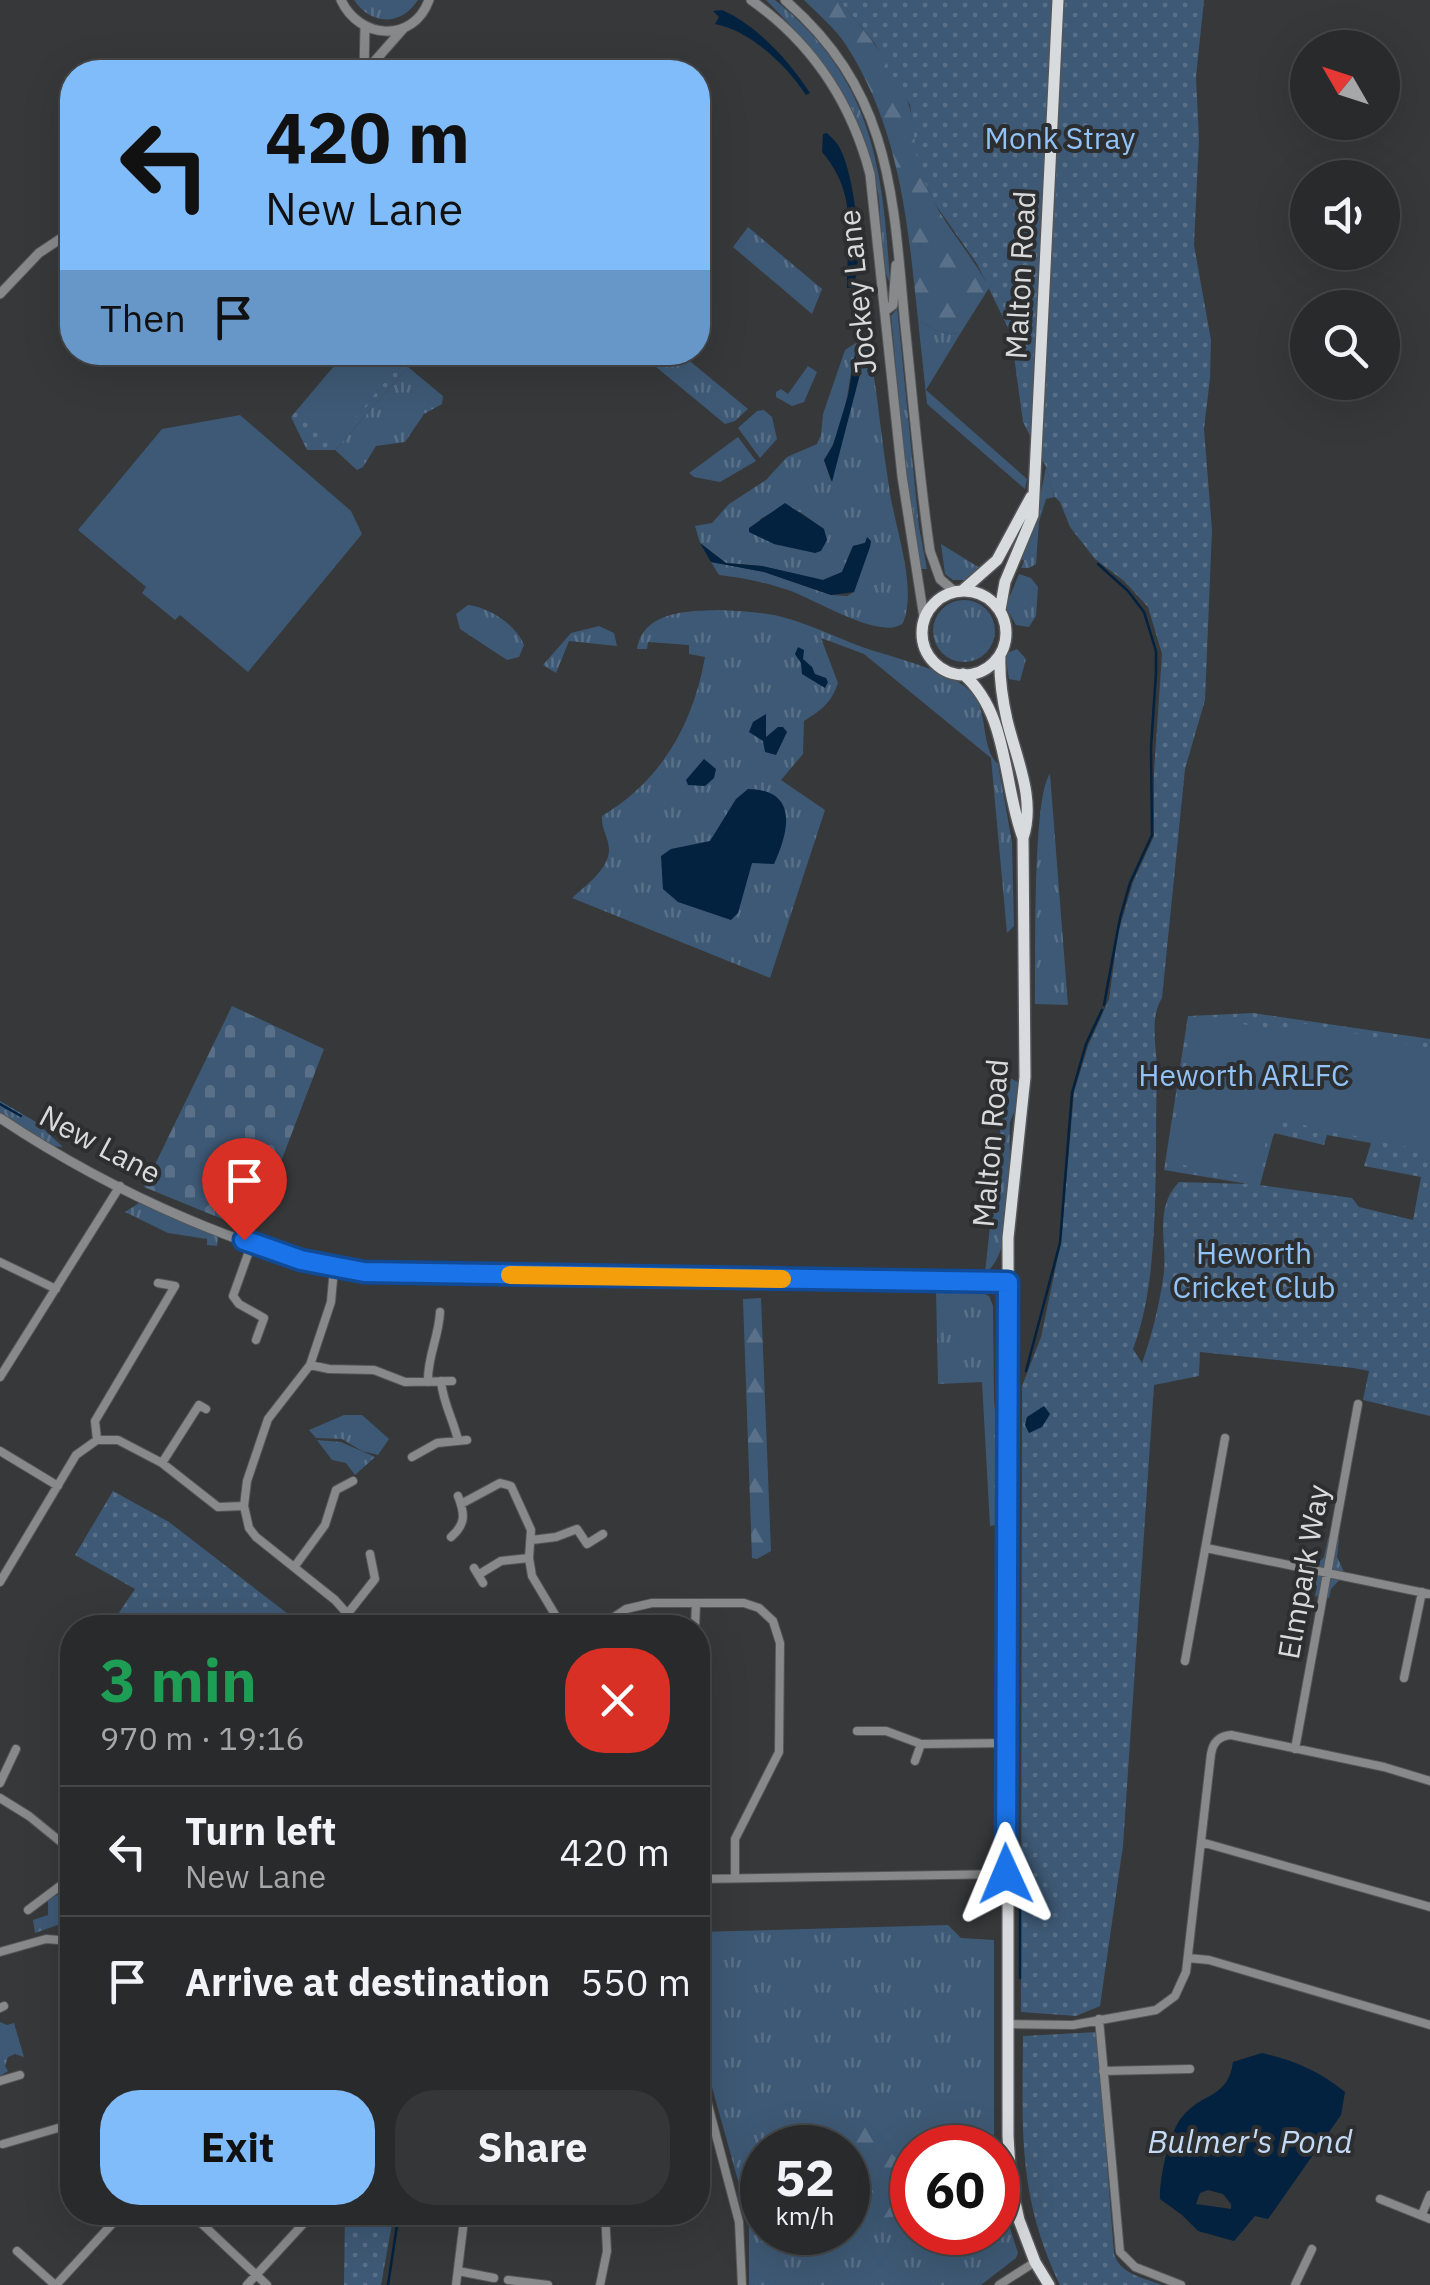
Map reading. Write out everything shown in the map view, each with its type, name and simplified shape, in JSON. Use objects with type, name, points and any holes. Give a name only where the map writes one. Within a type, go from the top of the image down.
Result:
[{"type":"main road","name":"Malton Road","points":[[1000,610],[1005,582],[1033,514],[1058,0]]},
{"type":"main road","name":"Malton Road","points":[[959,591],[996,560],[1033,493]]},
{"type":"main road","points":[[959,591],[984,595],[1000,610],[1006,628],[1000,655],[976,673],[950,673],[931,659],[922,636],[924,618],[936,601],[959,591]]},
{"type":"main road","name":"Malton Road","points":[[1000,655],[999,680],[1029,810],[1023,838],[1025,1077],[1008,1238],[1006,1874],[1011,2184],[1019,2220],[1035,2262],[1049,2285]]},
{"type":"main road","name":"Malton Road","points":[[963,674],[978,688],[991,714],[1023,838]]},
{"type":"street","points":[[341,0],[354,20],[365,28],[384,32],[402,29]]},
{"type":"street","points":[[375,60],[402,29],[418,19],[430,0]]},
{"type":"street","name":"Jockey Lane","points":[[751,0],[790,30],[813,55],[842,100],[862,145],[870,174],[902,476],[924,618]]},
{"type":"street","name":"Jockey Lane","points":[[785,0],[827,43],[861,96],[886,161],[930,552],[940,579],[959,591]]},
{"type":"street","points":[[364,60],[365,28]]},
{"type":"street","points":[[0,294],[39,253],[60,239]]},
{"type":"street","points":[[885,311],[894,300],[898,252]]},
{"type":"street","name":"New Lane","points":[[0,1118],[75,1164],[120,1186],[252,1243],[334,1268],[407,1274],[1008,1282]]},
{"type":"street","points":[[0,1377],[120,1186]]},
{"type":"street","points":[[252,1243],[232,1296],[264,1318],[256,1340]]},
{"type":"street","points":[[0,1262],[56,1289]]},
{"type":"street","points":[[334,1268],[330,1302],[310,1365],[268,1418],[247,1482],[244,1506],[256,1536],[351,1615]]},
{"type":"street","points":[[158,1282],[188,1288]]},
{"type":"street","points":[[97,1440],[94,1420],[175,1286]]},
{"type":"street","points":[[428,1382],[429,1359],[440,1330],[440,1312]]},
{"type":"street","points":[[427,1328],[440,1330]]},
{"type":"street","points":[[1,1354],[11,1360]]},
{"type":"street","points":[[310,1365],[328,1370],[368,1370],[405,1382],[446,1381],[442,1400],[462,1440],[437,1443],[412,1457]]},
{"type":"street","points":[[162,1463],[203,1404]]},
{"type":"street","name":"Elmpark Way","points":[[1295,1749],[1358,1404]]},
{"type":"street","points":[[1185,1661],[1225,1438]]},
{"type":"street","points":[[0,1582],[76,1456],[97,1440],[118,1440],[162,1463],[218,1507],[244,1506]]},
{"type":"street","points":[[0,1451],[58,1486]]},
{"type":"street","points":[[336,1472],[341,1485]]},
{"type":"street","points":[[295,1566],[325,1525],[333,1496],[341,1485],[354,1481]]},
{"type":"street","points":[[450,1536],[462,1524],[459,1500],[500,1482],[512,1486],[529,1520],[529,1558],[537,1586],[555,1615]]},
{"type":"street","points":[[570,1518],[587,1544],[603,1534]]},
{"type":"street","points":[[532,1540],[576,1529]]},
{"type":"street","points":[[1206,1548],[1426,1593],[1404,1678]]},
{"type":"street","points":[[349,1612],[374,1578],[370,1554]]},
{"type":"street","points":[[478,1575],[501,1561],[529,1558]]},
{"type":"street","points":[[696,1603],[696,1615]]},
{"type":"street","points":[[620,1615],[636,1606],[744,1603],[766,1613],[776,1626],[780,1643],[779,1752],[735,1838],[735,1878]]},
{"type":"street","points":[[858,1730],[886,1731],[921,1744],[1008,1742]]},
{"type":"street","points":[[1007,2024],[1072,2025],[1163,2006],[1180,1988],[1188,1958],[1212,1746],[1221,1737],[1232,1735],[1430,1780]]},
{"type":"street","points":[[915,1760],[921,1744]]},
{"type":"street","points":[[0,1783],[16,1749]]},
{"type":"street","points":[[0,1798],[60,1841]]},
{"type":"street","points":[[1200,1842],[1430,1907]]},
{"type":"street","points":[[710,1879],[1006,1874]]},
{"type":"street","points":[[28,1910],[60,1886]]},
{"type":"street","points":[[0,1952],[46,1939],[60,1940]]},
{"type":"street","points":[[1188,1958],[1209,1960],[1430,2024]]},
{"type":"street","points":[[1099,2019],[1120,2252],[1135,2267],[1181,2285]]},
{"type":"street","points":[[1103,2071],[1190,2068]]},
{"type":"street","points":[[0,2081],[20,2075]]},
{"type":"street","points":[[710,2112],[739,2222],[742,2285]]},
{"type":"street","points":[[3,2144],[60,2127]]},
{"type":"street","points":[[1380,2199],[1426,2217],[1430,2195]]},
{"type":"street","points":[[17,2250],[56,2285],[111,2225]]},
{"type":"street","points":[[203,2225],[268,2285]]},
{"type":"street","points":[[247,2285],[301,2225]]},
{"type":"street","points":[[456,2285],[463,2225]]},
{"type":"street","points":[[600,2285],[605,2225]]},
{"type":"street","points":[[1295,2285],[1312,2250]]},
{"type":"street","points":[[999,2285],[1035,2262]]},
{"type":"street","points":[[458,2272],[494,2278]]},
{"type":"street","points":[[508,2280],[548,2285]]},
{"type":"green space","points":[[354,0],[418,0],[403,15],[386,20],[369,15]]},
{"type":"green space","points":[[766,0],[775,0],[808,30],[852,93],[876,163],[890,283],[884,264],[878,192],[863,135],[824,65]]},
{"type":"green space","points":[[804,0],[839,0],[880,52],[906,95],[927,187],[989,288],[960,334],[939,332],[918,320],[899,178],[879,110],[846,45]]},
{"type":"green space","name":"Monk Stray","points":[[839,0],[1204,0],[1196,77],[1199,139],[1194,245],[1211,340],[1204,429],[1212,530],[1205,700],[1185,769],[1162,998],[1155,1024],[1153,1251],[1149,1286],[1133,1349],[1142,1363],[1161,1289],[1164,1216],[1171,1193],[1179,1182],[1248,1184],[1164,1170],[1188,1016],[1253,1013],[1430,1039],[1430,1416],[1363,1400],[1369,1371],[1353,1368],[1200,1352],[1199,1376],[1154,1385],[1123,1846],[1100,2006],[1076,2016],[1021,2012],[1022,1386],[1041,1337],[1061,1242],[1074,1092],[1088,1046],[1109,999],[1118,933],[1133,882],[1154,836],[1162,654],[1148,607],[1124,581],[1095,559],[1070,527],[1055,497],[1046,467],[1023,422],[1011,334],[977,264],[933,201],[918,166],[910,105],[875,44]],"holes":[[[1274,1133],[1324,1145],[1327,1135],[1371,1143],[1364,1166],[1421,1177],[1413,1220],[1359,1207],[1352,1198],[1260,1185]]]},
{"type":"green space","points":[[748,227],[822,289],[812,314],[733,247]]},
{"type":"green space","points":[[895,286],[919,527],[927,569],[920,569],[905,462],[891,316],[896,310]]},
{"type":"green space","points":[[918,320],[939,332],[960,334],[926,390],[1027,479],[1025,489],[927,404]]},
{"type":"green space","points":[[856,343],[868,347],[871,357],[908,592],[903,623],[893,627],[864,623],[779,587],[719,575],[711,562],[764,572],[831,595],[847,596],[854,592],[871,541],[853,546],[842,572],[823,580],[762,566],[726,563],[700,543],[695,526],[712,523],[729,504],[766,480],[787,457],[817,444],[845,350]],"holes":[[[857,357],[860,374],[831,481],[824,460],[840,426],[852,359]],[[782,507],[800,512],[824,529],[803,548],[774,544],[760,519]]]},
{"type":"green space","points":[[335,365],[408,367],[335,450],[307,450],[291,417]]},
{"type":"green space","points":[[336,365],[399,365],[334,443],[297,411]]},
{"type":"green space","points":[[695,365],[748,409],[725,424],[655,366]]},
{"type":"green space","points":[[808,366],[817,372],[804,402],[792,406],[776,397],[781,389],[788,394]]},
{"type":"green space","points":[[408,367],[443,396],[442,404],[424,414],[405,442],[376,446],[357,470],[335,450]]},
{"type":"green space","points":[[764,410],[772,417],[777,439],[760,458],[738,428],[757,411]]},
{"type":"green space","points":[[240,415],[351,511],[362,534],[248,672],[180,615],[175,620],[142,593],[146,587],[78,530],[162,429]]},
{"type":"green space","points":[[738,437],[756,461],[720,482],[689,473]]},
{"type":"green space","points":[[1046,467],[1055,497],[1046,499],[1039,522],[1036,564],[1021,568],[1021,558],[1036,517]]},
{"type":"green space","points":[[941,544],[980,568],[965,580],[953,580],[945,574]]},
{"type":"green space","points":[[1019,574],[1031,578],[1038,587],[1036,616],[1029,627],[1016,625],[1005,606],[1006,596],[1010,596]]},
{"type":"green space","points":[[964,600],[986,609],[995,631],[986,653],[964,662],[942,653],[933,631],[942,609]]},
{"type":"green space","points":[[468,605],[493,613],[515,631],[524,645],[519,657],[507,660],[460,629],[456,614]]},
{"type":"green space","points":[[721,610],[767,614],[798,622],[939,672],[973,694],[989,749],[998,764],[1012,842],[1014,926],[1007,933],[991,758],[864,654],[821,638],[838,683],[825,706],[804,721],[803,754],[781,780],[825,810],[770,978],[572,898],[595,877],[608,857],[602,816],[623,802],[658,768],[683,727],[700,682],[705,657],[689,654],[689,645],[648,642],[647,649],[637,649],[641,636],[670,615]]},
{"type":"green space","points":[[599,626],[614,633],[617,646],[569,641],[556,673],[543,665],[571,633]]},
{"type":"green space","points":[[1017,649],[1026,659],[1020,681],[1009,679],[1005,654]]},
{"type":"green space","points":[[1050,774],[1068,1005],[1035,1004],[1040,814]]},
{"type":"green space","points":[[232,1006],[324,1049],[254,1232],[144,1187]]},
{"type":"green space","name":"Heworth ARLFC","points":[[1196,1016],[1287,1032],[1291,1021],[1430,1048],[1430,1134],[1426,1151],[1271,1118],[1258,1178],[1167,1162]]},
{"type":"green space","points":[[1006,1076],[1018,1082],[1017,1105],[1010,1122],[1006,1225],[995,1262],[985,1273]]},
{"type":"green space","points":[[0,1101],[36,1122],[63,1147],[52,1146],[0,1113]]},
{"type":"green space","points":[[139,1203],[218,1236],[217,1246],[207,1245],[207,1239],[168,1233],[125,1212]]},
{"type":"green space","points":[[936,1290],[977,1290],[989,1296],[993,1306],[999,1461],[997,1525],[990,1526],[982,1382],[938,1384]]},
{"type":"green space","points":[[761,1298],[771,1551],[757,1559],[752,1558],[743,1299]]},
{"type":"green space","points":[[344,1415],[362,1415],[389,1439],[378,1455],[342,1439],[316,1438],[309,1430]]},
{"type":"green space","points":[[317,1440],[341,1442],[375,1457],[355,1475],[346,1463],[332,1460]]},
{"type":"green space","points":[[113,1491],[169,1522],[289,1615],[117,1615],[135,1589],[75,1555]]},
{"type":"green space","points":[[1328,1538],[1339,1539],[1337,1557],[1345,1574],[1331,1589],[1329,1598],[1315,1596],[1317,1587],[1311,1570],[1324,1557]]},
{"type":"green space","points":[[60,1894],[60,1924],[35,1933],[33,1920],[48,1915],[48,1900]]},
{"type":"green space","points":[[948,1925],[961,1938],[994,1940],[994,2125],[890,2125],[890,2255],[1017,2255],[1016,2258],[981,2285],[749,2285],[749,2255],[870,2255],[870,2125],[740,2125],[740,2188],[710,2080],[710,1932]]},
{"type":"green space","points":[[0,2022],[14,2023],[24,2057],[8,2057],[8,2071],[0,2076]]},
{"type":"green space","points":[[1097,2032],[1114,2254],[1127,2271],[1162,2285],[1060,2285],[1036,2223],[1025,2163],[1023,2036]]},
{"type":"green space","points":[[875,2112],[884,2121],[882,2130],[890,2127],[890,2217],[881,2219],[879,2211],[870,2206],[870,2125],[852,2125]]},
{"type":"green space","points":[[345,2225],[392,2225],[381,2285],[344,2285]]},
{"type":"water","points":[[722,10],[748,25],[772,46],[810,93],[806,95],[778,61],[754,42],[715,24],[719,17],[713,11]]},
{"type":"water","points":[[827,133],[844,157],[853,194],[858,258],[852,288],[847,288],[846,199],[822,152],[823,134]]},
{"type":"water","points":[[855,354],[860,374],[832,482],[824,460],[833,445],[848,396]]},
{"type":"water","points":[[785,503],[824,529],[827,540],[821,551],[774,544],[749,532],[749,528]]},
{"type":"water","points":[[867,537],[870,547],[854,592],[831,595],[764,572],[711,562],[700,543],[726,563],[762,566],[823,580],[842,572],[853,546],[865,543]]},
{"type":"water","points":[[798,647],[804,650],[803,659],[815,674],[826,678],[825,688],[802,674],[795,654]]},
{"type":"water","points":[[766,714],[766,737],[778,727],[787,732],[776,755],[765,752],[763,741],[749,732],[753,722]]},
{"type":"water","points":[[704,759],[716,769],[714,778],[705,786],[688,785],[686,780]]},
{"type":"water","points":[[748,789],[776,796],[783,804],[786,826],[774,864],[752,863],[738,913],[731,920],[678,902],[663,889],[661,856],[671,849],[710,841],[736,799]]},
{"type":"water","points":[[1044,1406],[1050,1414],[1042,1427],[1029,1433],[1027,1417]]},
{"type":"water","name":"Bulmer's Pond","points":[[1262,2053],[1316,2072],[1345,2092],[1341,2115],[1268,2219],[1255,2216],[1234,2241],[1198,2231],[1160,2199],[1166,2156],[1177,2124],[1190,2109],[1226,2083],[1233,2062]],"holes":[[[1208,2190],[1223,2194],[1231,2209],[1196,2204],[1200,2193]]]},
{"type":"waterway","points":[[1098,564],[1144,612],[1156,651],[1152,835],[1130,883],[1120,918],[1104,1005]]},
{"type":"waterway","points":[[1026,1371],[1060,1243],[1072,1093],[1086,1044],[1102,1010]]},
{"type":"waterway","points":[[0,1104],[21,1116]]},
{"type":"waterway","points":[[1020,1872],[1020,1978]]},
{"type":"waterway","points":[[388,2285],[397,2225]]},
{"type":"slow traffic","points":[[510,1275],[782,1279]]},
{"type":"route","points":[[244,1240],[301,1260],[364,1272],[1008,1282],[1006,1874]]},
{"type":"park label","name":"Heworth Cricket Club","points":[[1254,1271]]}]
